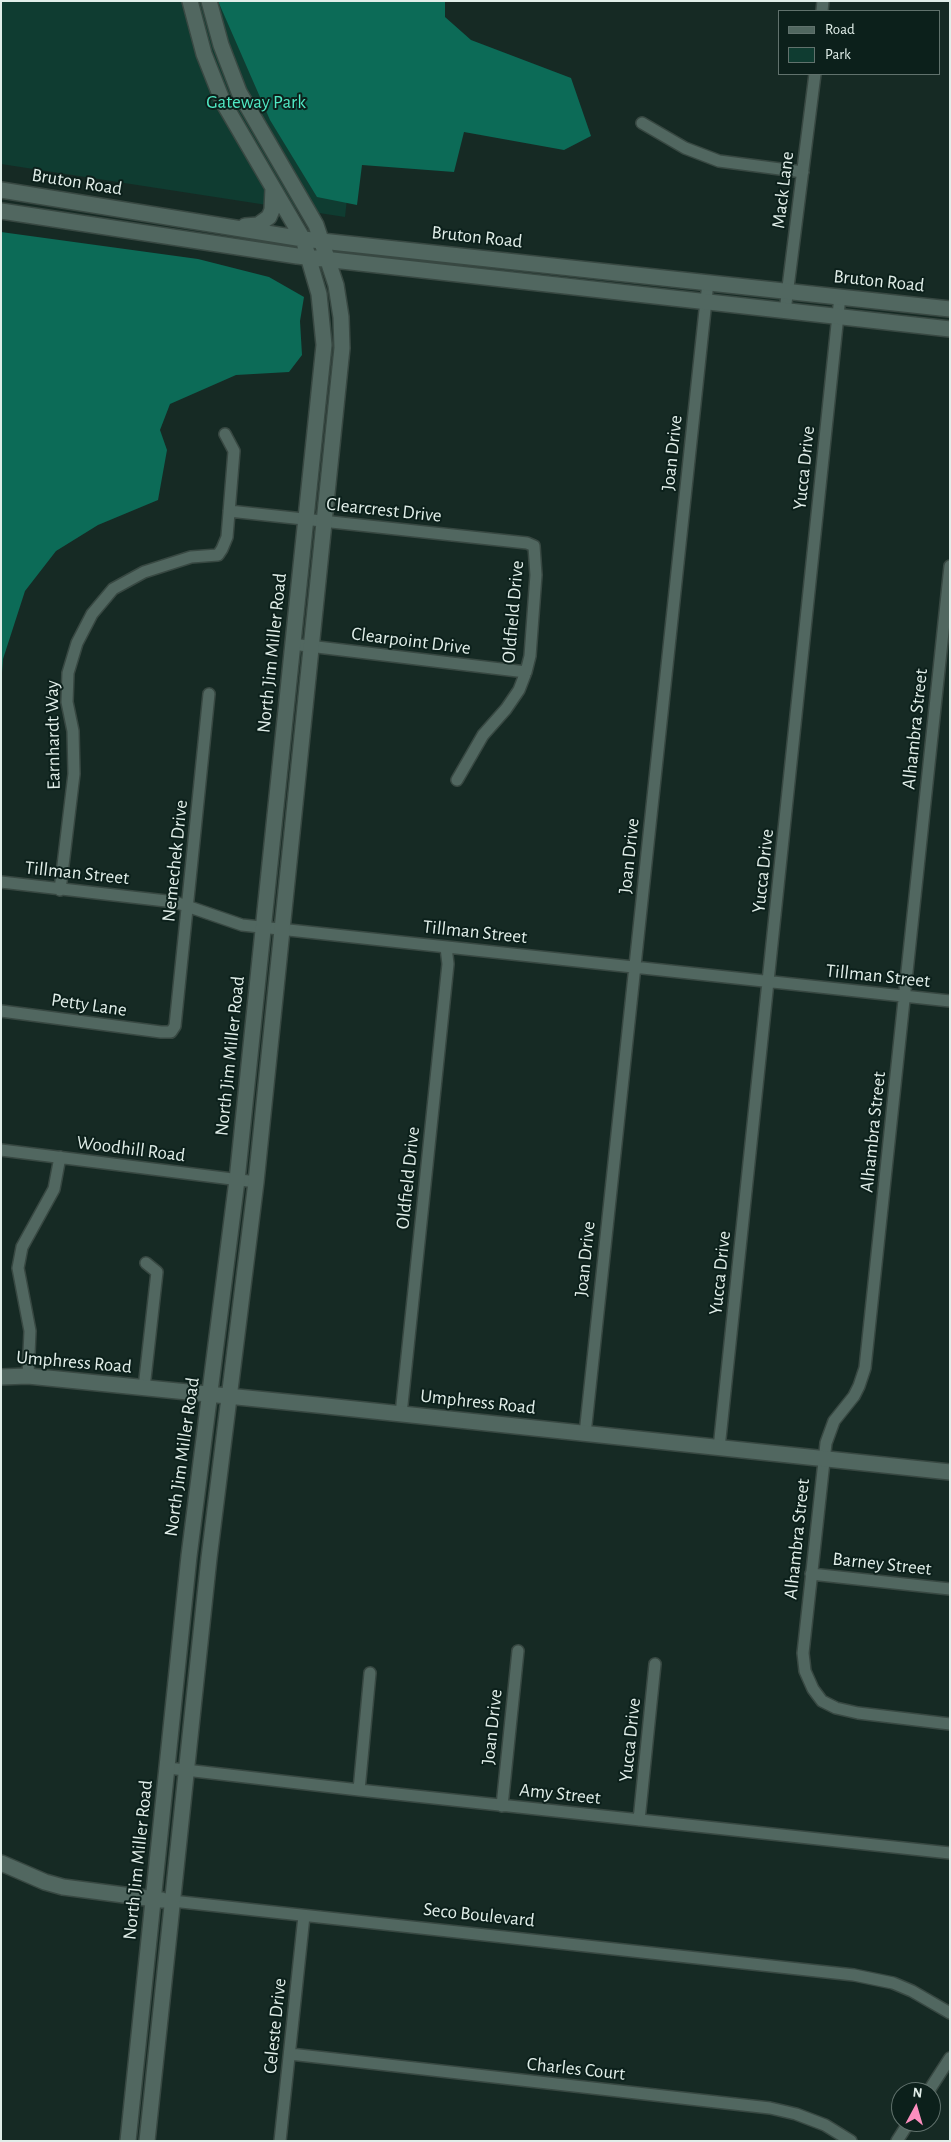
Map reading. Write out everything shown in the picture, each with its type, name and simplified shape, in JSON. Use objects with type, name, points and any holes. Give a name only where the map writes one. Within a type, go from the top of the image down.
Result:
[{"type":"main road","name":"North Jim Miller Road","points":[[128,2141],[189,1556],[238,1180],[320,387],[324,330],[319,294],[303,239],[223,102],[204,54],[190,1]]},
{"type":"main road","name":"North Jim Miller Road","points":[[147,2141],[209,1558],[256,1182],[342,348],[342,324],[339,302],[322,240],[314,220],[239,92],[221,45],[209,1]]},
{"type":"main road","points":[[233,227],[263,223],[272,210],[273,188]]},
{"type":"main road","name":"Bruton Road","points":[[1,190],[303,239],[950,309]]},
{"type":"main road","name":"Bruton Road","points":[[1,210],[310,258],[950,329]]},
{"type":"main road","points":[[556,285],[558,266]]},
{"type":"main road","points":[[320,387],[339,389]]},
{"type":"main road","name":"Umphress Road","points":[[1,1377],[28,1376],[950,1472]]},
{"type":"main road","points":[[189,1556],[209,1558]]},
{"type":"main road","name":"Seco Boulevard","points":[[1,1863],[45,1882],[63,1887],[172,1901]]},
{"type":"street","name":"Mack Lane","points":[[785,311],[815,75]]},
{"type":"street","points":[[642,123],[686,148],[719,160],[803,172]]},
{"type":"street","name":"Joan Drive","points":[[585,1434],[708,282]]},
{"type":"street","name":"Yucca Drive","points":[[719,1448],[840,296]]},
{"type":"street","name":"Earnhardt Way","points":[[60,890],[74,774],[73,731],[67,702],[68,673],[77,643],[92,614],[114,589],[144,572],[173,562],[191,557],[218,555],[226,537],[234,451],[225,434]]},
{"type":"street","name":"Clearcrest Drive","points":[[229,511],[527,543],[534,546]]},
{"type":"street","name":"Oldfield Drive","points":[[457,780],[483,735],[506,709],[519,690],[526,672],[530,656],[536,575],[534,546]]},
{"type":"street","name":"Alhambra Street","points":[[950,566],[865,1368],[854,1396],[834,1421],[828,1432],[803,1653],[805,1671],[813,1689],[822,1701],[836,1708],[858,1713],[950,1724]]},
{"type":"street","name":"Clearpoint Drive","points":[[292,644],[526,672]]},
{"type":"street","name":"Nemechek Drive","points":[[172,1031],[175,1026],[209,694]]},
{"type":"street","name":"Tillman Street","points":[[1,882],[175,902],[233,923],[264,927],[950,1001]]},
{"type":"street","name":"Oldfield Drive","points":[[401,1414],[448,964],[446,947]]},
{"type":"street","name":"Petty Lane","points":[[1,1011],[161,1032],[172,1031]]},
{"type":"street","name":"Woodhill Road","points":[[1,1150],[256,1182]]},
{"type":"street","points":[[28,1376],[30,1331],[18,1268],[22,1247],[54,1189],[60,1157]]},
{"type":"street","points":[[144,1388],[157,1272],[146,1263]]},
{"type":"street","name":"Barney Street","points":[[811,1574],[950,1588]]},
{"type":"street","name":"Joan Drive","points":[[502,1806],[518,1651]]},
{"type":"street","name":"Yucca Drive","points":[[639,1820],[656,1664]]},
{"type":"street","points":[[359,1790],[370,1673]]},
{"type":"street","name":"Amy Street","points":[[168,1768],[502,1806],[950,1853]]},
{"type":"street","name":"Seco Boulevard","points":[[172,1901],[854,1975],[912,1991],[950,2013]]},
{"type":"street","name":"Celeste Drive","points":[[280,2141],[304,1916]]},
{"type":"street","name":"Charles Court","points":[[290,2054],[770,2108],[803,2116],[825,2125],[851,2141]]},
{"type":"street","points":[[934,2082],[950,2058]]},
{"type":"green space","name":"Gateway Park","points":[[1,1],[369,1],[345,217],[1,164]]},
{"type":"green space","points":[[218,1],[445,1],[445,17],[471,40],[571,78],[591,136],[564,150],[464,132],[454,172],[362,165],[357,205],[317,197],[270,120]]},
{"type":"green space","points":[[1,232],[198,259],[269,277],[304,297],[300,321],[302,355],[289,372],[236,375],[170,404],[160,430],[167,450],[158,500],[98,525],[56,551],[25,591],[3,659],[1,686]]}]
